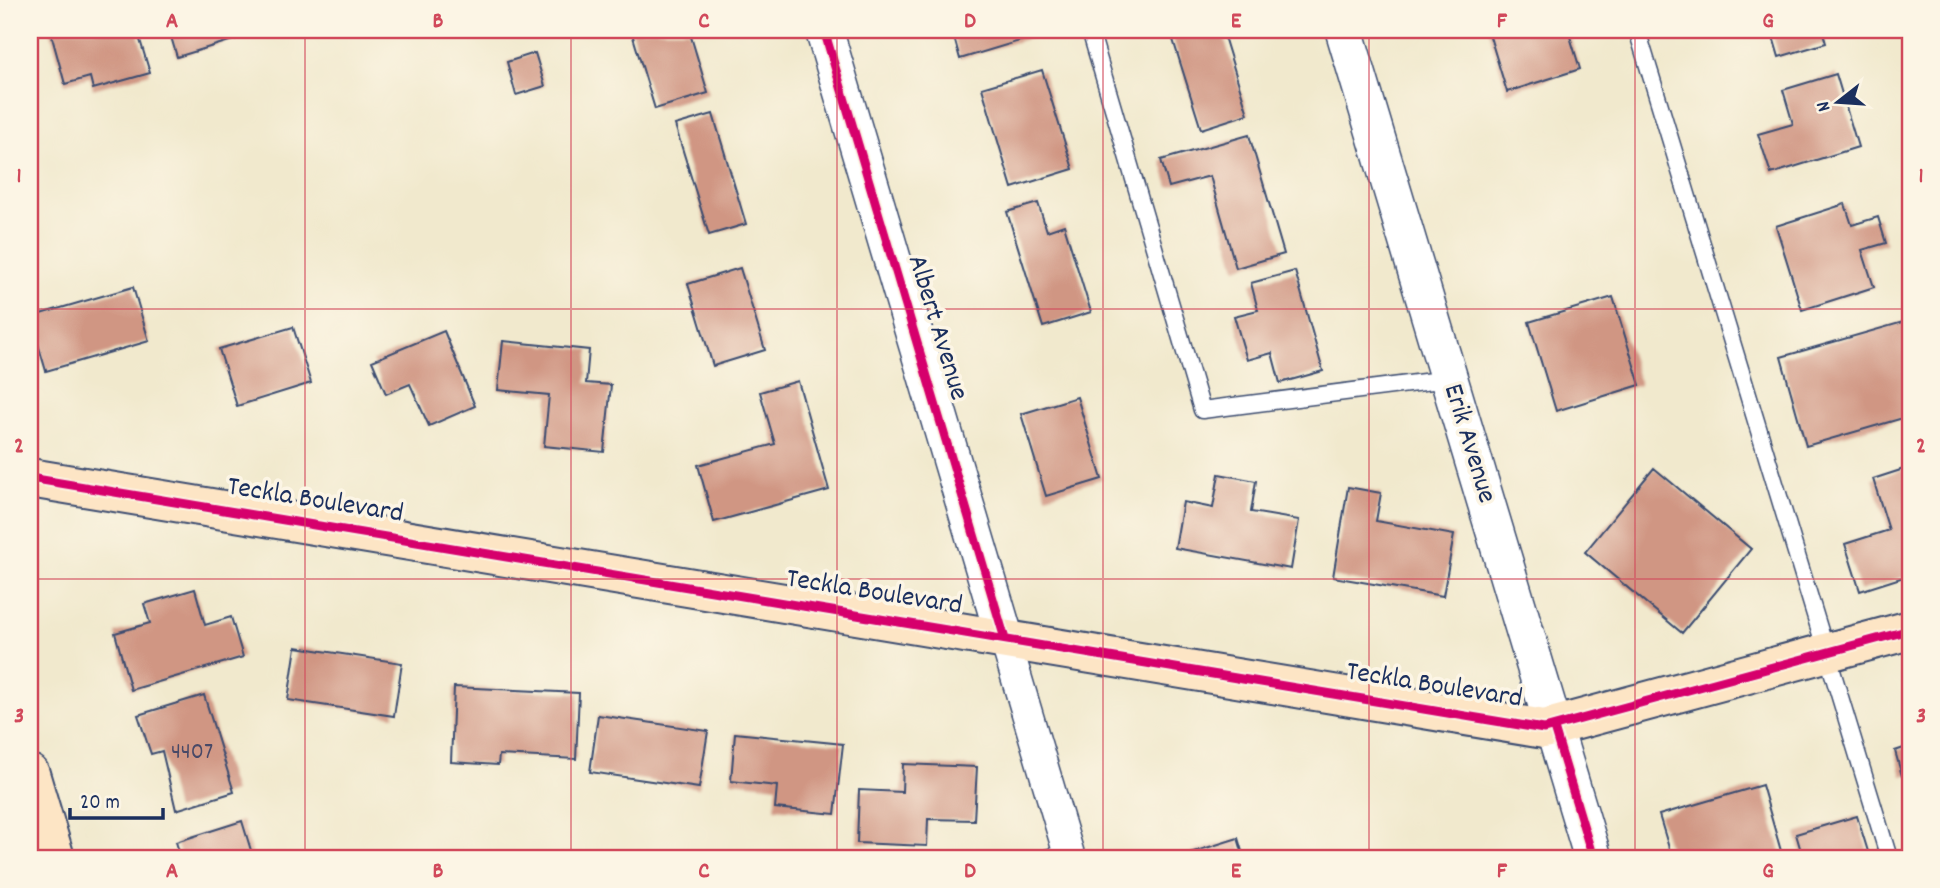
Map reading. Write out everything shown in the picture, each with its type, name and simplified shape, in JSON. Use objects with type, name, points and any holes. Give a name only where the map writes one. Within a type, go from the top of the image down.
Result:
[{"type":"main road","name":"Teckla Boulevard","points":[[30,478],[1554,728],[1910,630]]},
{"type":"main road","points":[[30,774],[55,858]]},
{"type":"street","name":"Albert Avenue","points":[[824,30],[1005,639],[1062,856]]},
{"type":"street","name":"Erik Avenue","points":[[1344,30],[1593,858]]},
{"type":"lane","points":[[1090,30],[1202,410],[1448,379]]},
{"type":"lane","points":[[1637,30],[1889,858]]},
{"type":"building","points":[[50,30],[137,30],[150,73],[93,89],[90,77],[65,84]]},
{"type":"building","points":[[169,30],[233,30],[236,39],[177,57]]},
{"type":"building","points":[[631,30],[689,30],[708,93],[655,109]]},
{"type":"building","points":[[952,30],[1045,30],[1046,33],[960,59]]},
{"type":"building","points":[[1170,30],[1222,30],[1248,114],[1201,129]]},
{"type":"building","points":[[1488,30],[1568,30],[1580,69],[1507,92]]},
{"type":"building","points":[[1771,30],[1822,30],[1826,43],[1779,57]]},
{"type":"building","points":[[535,53],[545,86],[516,95],[507,62]]},
{"type":"building","points":[[1042,70],[1073,169],[1012,188],[982,88]]},
{"type":"building","points":[[1836,74],[1858,147],[1771,174],[1758,134],[1793,124],[1783,90]]},
{"type":"building","points":[[713,114],[746,224],[709,235],[675,125]]},
{"type":"building","points":[[1249,135],[1284,254],[1236,268],[1210,176],[1169,187],[1161,160]]},
{"type":"building","points":[[1038,203],[1047,231],[1064,225],[1091,312],[1043,327],[1007,212]]},
{"type":"building","points":[[1845,204],[1852,225],[1878,217],[1886,243],[1862,250],[1874,287],[1802,310],[1776,226]]},
{"type":"building","points":[[740,268],[765,350],[713,366],[688,284]]},
{"type":"building","points":[[1295,271],[1323,371],[1280,383],[1272,353],[1247,360],[1234,316],[1258,310],[1251,283]]},
{"type":"building","points":[[133,287],[149,341],[46,371],[30,317]]},
{"type":"building","points":[[1613,297],[1640,385],[1556,411],[1529,322]]},
{"type":"building","points":[[1910,320],[1910,416],[1806,446],[1781,357]]},
{"type":"building","points":[[293,327],[311,383],[237,406],[219,349]]},
{"type":"building","points":[[444,331],[475,406],[429,426],[410,384],[386,394],[372,361]]},
{"type":"building","points":[[503,341],[589,350],[586,383],[611,385],[604,452],[544,446],[549,395],[498,390]]},
{"type":"building","points":[[798,381],[829,490],[714,522],[698,465],[775,444],[760,392]]},
{"type":"building","points":[[1077,397],[1102,479],[1046,496],[1021,414]]},
{"type":"building","points":[[1910,467],[1910,575],[1860,591],[1845,544],[1889,530],[1873,479]]},
{"type":"building","points":[[1654,468],[1751,549],[1682,633],[1585,552]]},
{"type":"building","points":[[1219,474],[1256,481],[1251,512],[1299,520],[1291,569],[1175,548],[1183,502],[1213,508]]},
{"type":"building","points":[[1348,487],[1381,493],[1376,521],[1454,535],[1443,596],[1333,577]]},
{"type":"building","points":[[195,589],[205,625],[231,617],[243,657],[131,690],[115,633],[150,623],[144,604]]},
{"type":"building","points":[[296,647],[402,663],[394,716],[288,700]]},
{"type":"building","points":[[454,687],[579,693],[576,759],[499,755],[498,765],[451,762]]},
{"type":"building","points":[[204,695],[234,792],[176,810],[162,751],[151,754],[138,715]]},
{"type":"building","points":[[598,715],[708,731],[699,788],[590,772]]},
{"type":"building","points":[[735,733],[843,744],[835,814],[775,808],[777,786],[731,781]]},
{"type":"building","points":[[1910,746],[1910,774],[1902,776],[1895,751]]},
{"type":"building","points":[[903,764],[977,767],[974,820],[928,819],[927,846],[857,843],[859,790],[902,792]]},
{"type":"building","points":[[1762,785],[1783,858],[1672,858],[1659,815]]},
{"type":"building","points":[[1857,816],[1870,858],[1803,858],[1796,834]]},
{"type":"building","points":[[242,821],[253,857],[181,858],[176,842]]},
{"type":"building","points":[[1238,838],[1244,858],[1174,858]]},
{"type":"cycle path","points":[[824,30],[1005,639]]},
{"type":"cycle path","points":[[30,478],[1544,729],[1910,630]]},
{"type":"cycle path","points":[[1554,728],[1593,858]]}]
